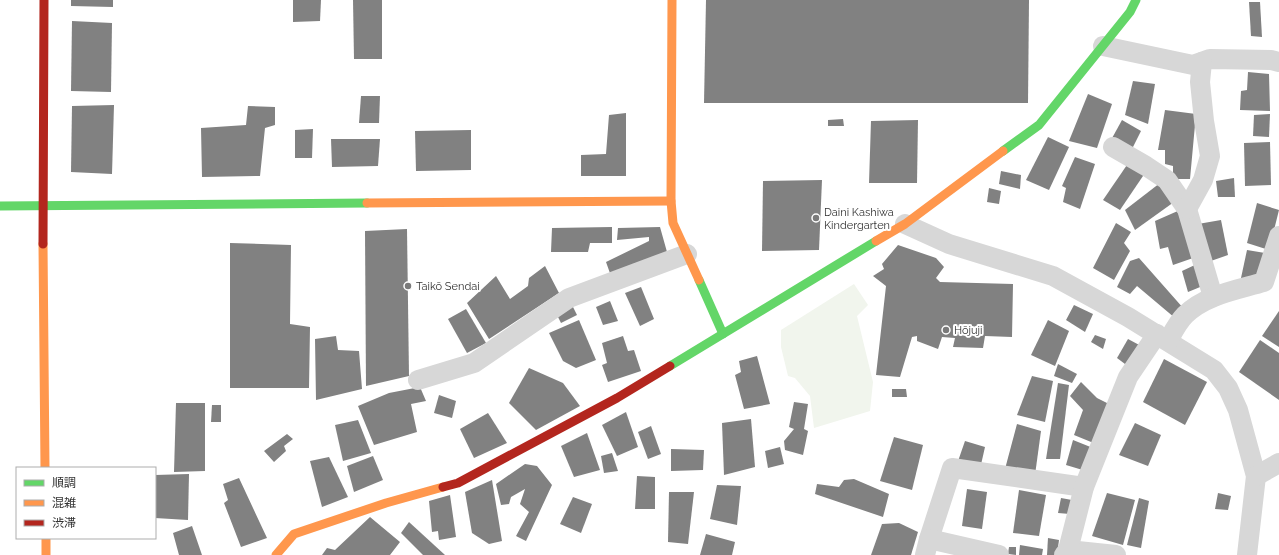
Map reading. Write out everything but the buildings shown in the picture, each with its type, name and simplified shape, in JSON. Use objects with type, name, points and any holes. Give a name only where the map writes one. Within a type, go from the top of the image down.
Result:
[{"type":"street","points":[[44,0],[43,206],[45,467]]},
{"type":"street","points":[[672,0],[672,223],[723,334]]},
{"type":"street","points":[[276,555],[294,534],[386,503],[458,483],[617,398],[905,224],[1039,124],[1130,12],[1136,0]]},
{"type":"street","points":[[1103,46],[1193,66],[1210,59],[1271,60],[1279,62]]},
{"type":"street","points":[[1187,209],[1203,180],[1210,156],[1204,121],[1200,82],[1202,62]]},
{"type":"street","points":[[1113,147],[1167,180],[1187,209],[1213,297]]},
{"type":"street","points":[[0,206],[671,201]]},
{"type":"street","points":[[905,224],[949,244],[1053,276],[1128,317],[1214,370],[1228,388],[1238,410],[1256,476],[1247,555]]},
{"type":"street","points":[[1116,555],[1066,552],[1084,487],[1128,378],[1162,337],[1198,304],[1213,297],[1264,282],[1279,236]]},
{"type":"street","points":[[418,380],[474,363],[569,298],[687,254]]},
{"type":"street","points":[[1256,476],[1279,463]]},
{"type":"street","points":[[999,555],[927,547],[952,468],[1084,487]]},
{"type":"street","points":[[46,539],[46,555]]},
{"type":"shaded area","points":[[854,284],[868,305],[857,316],[873,382],[870,411],[814,428],[810,396],[795,378],[788,376],[781,347],[781,330]]},
{"type":"traffic: fast","points":[[1003,151],[1039,125],[1130,12],[1136,0]]},
{"type":"traffic: fast","points":[[0,206],[367,203]]},
{"type":"traffic: fast","points":[[670,366],[876,241]]},
{"type":"traffic: fast","points":[[699,280],[723,334]]},
{"type":"traffic: slow","points":[[672,0],[671,201],[673,223],[699,280]]},
{"type":"traffic: slow","points":[[876,241],[905,224],[1003,151]]},
{"type":"traffic: slow","points":[[367,203],[671,201]]},
{"type":"traffic: slow","points":[[43,244],[45,467]]},
{"type":"traffic: slow","points":[[276,555],[294,534],[386,503],[443,487]]},
{"type":"traffic: slow","points":[[46,539],[46,555]]},
{"type":"traffic: jam","points":[[43,244],[44,0]]},
{"type":"traffic: jam","points":[[443,487],[458,483],[617,398],[670,366]]},
{"type":"place","name":"Daini Kashiwa Kindergarten","points":[[816,218]]},
{"type":"place","name":"Taikō Sendai","points":[[408,286]]},
{"type":"place","name":"Hōjuji","points":[[946,330]]}]
